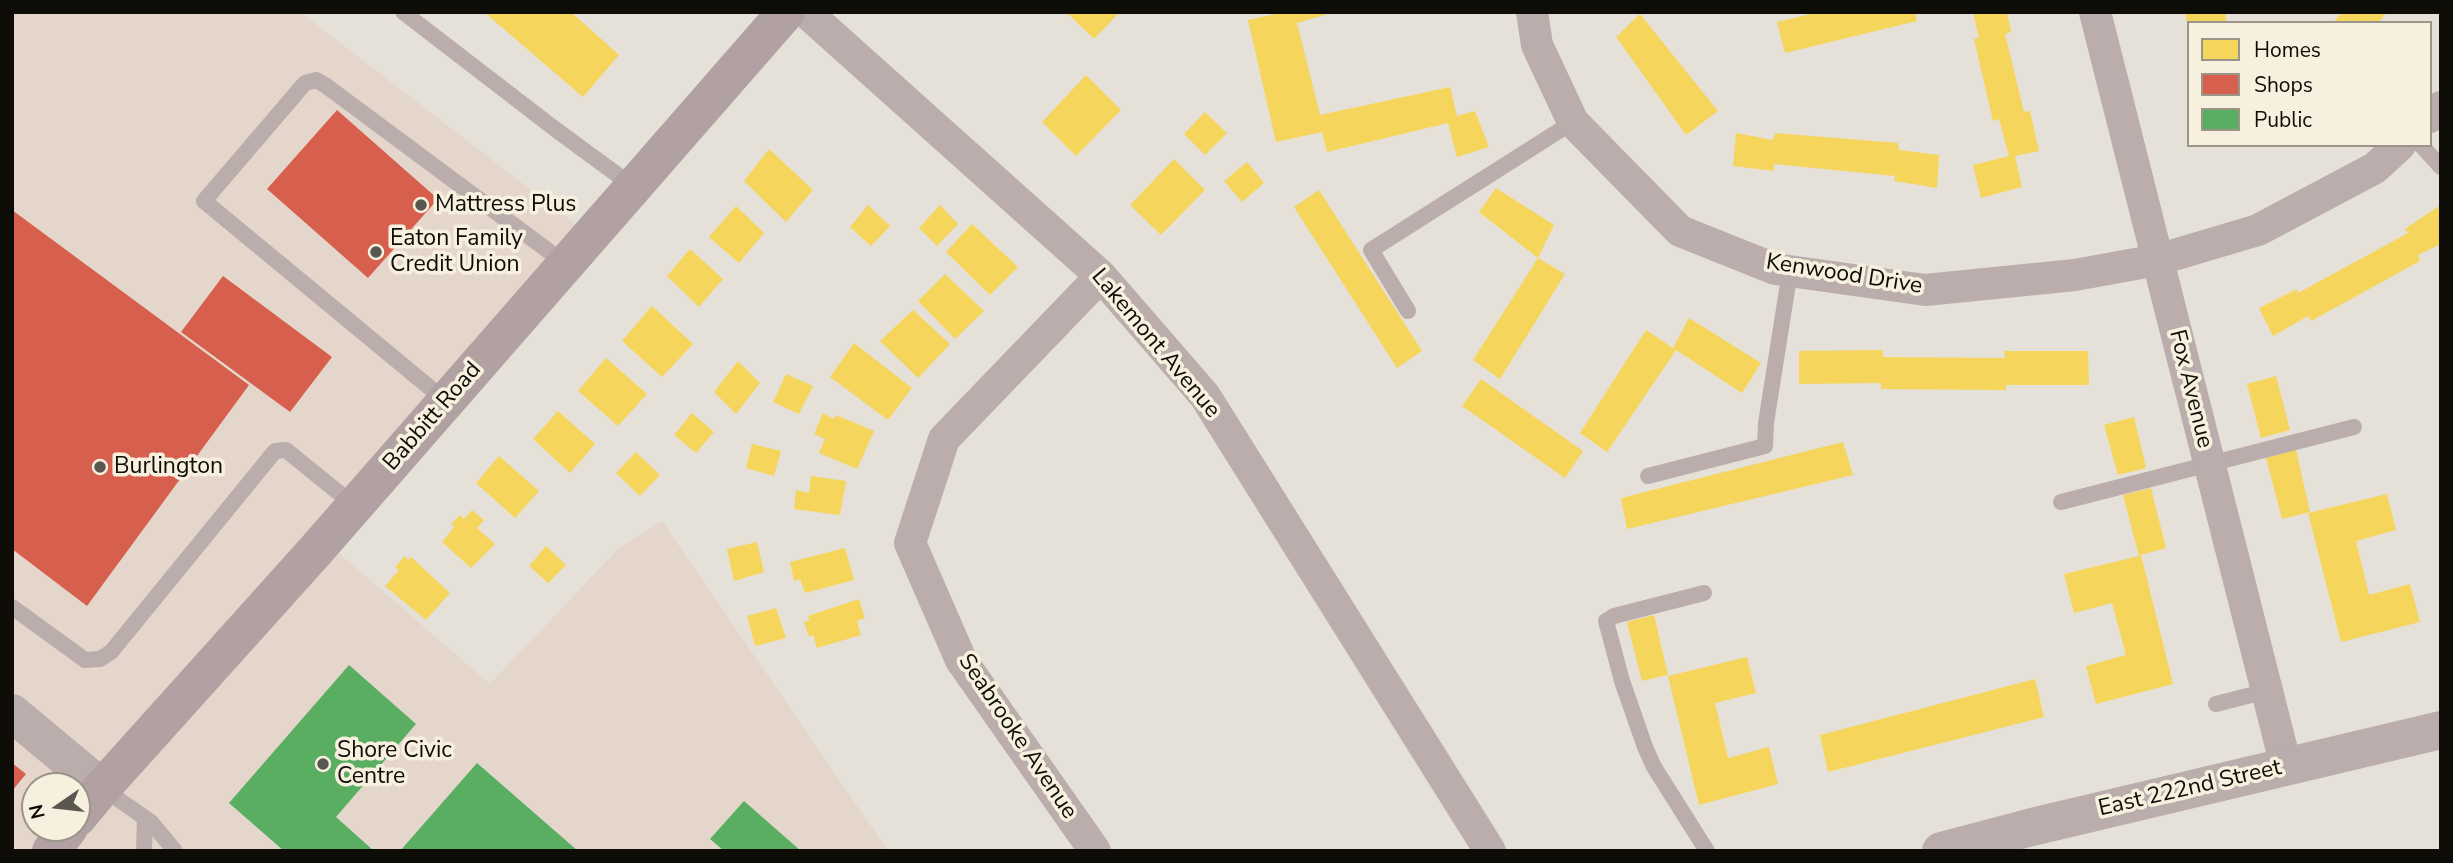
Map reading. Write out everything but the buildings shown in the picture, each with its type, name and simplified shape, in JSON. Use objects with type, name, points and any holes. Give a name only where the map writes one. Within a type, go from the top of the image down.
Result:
[{"type":"main road","name":"Babbitt Road","points":[[91,801],[355,506],[786,12]]},
{"type":"street","name":"Lakemont Avenue","points":[[806,12],[1101,276],[1205,396],[1490,851]]},
{"type":"street","name":"Kenwood Drive","points":[[1532,12],[1537,45],[1573,122],[1680,231],[1775,269],[1925,290],[2075,275],[2157,260],[2258,230],[2375,168],[2398,147]]},
{"type":"street","name":"Fox Avenue","points":[[2095,12],[2287,766]]},
{"type":"street","name":"Seabrooke Avenue","points":[[1095,851],[961,660],[910,543],[944,439],[1101,276]]},
{"type":"street","points":[[12,713],[102,788]]},
{"type":"street","name":"East 222nd Street","points":[[1941,851],[2035,839],[2287,766],[2441,730]]},
{"type":"lane","points":[[402,12],[634,187]]},
{"type":"lane","points":[[446,401],[204,201],[305,83],[316,80],[325,85],[566,264]]},
{"type":"lane","points":[[1408,311],[1371,250],[1573,122]]},
{"type":"lane","points":[[2423,147],[2441,167]]},
{"type":"lane","points":[[1648,476],[1765,446],[1766,423],[1790,271]]},
{"type":"lane","points":[[2061,502],[2354,427]]},
{"type":"lane","points":[[12,607],[85,660],[100,659],[111,652],[275,451],[286,450],[355,506]]},
{"type":"lane","points":[[1704,593],[1614,616],[1606,621],[1622,681],[1645,747],[1654,767],[1707,851]]},
{"type":"lane","points":[[2216,704],[2267,691]]},
{"type":"lane","points":[[102,788],[151,822],[175,851]]},
{"type":"lane","points":[[144,851],[145,818]]},
{"type":"shaded area","points":[[12,12],[300,12],[591,236],[325,541],[490,684],[618,549],[662,521],[888,851],[12,851]]},
{"type":"place","name":"Mattress Plus","points":[[421,205]]},
{"type":"place","name":"Eaton Family Credit Union","points":[[376,252]]},
{"type":"place","name":"Burlington","points":[[100,467]]},
{"type":"place","name":"Shore Civic Centre","points":[[323,764]]}]
